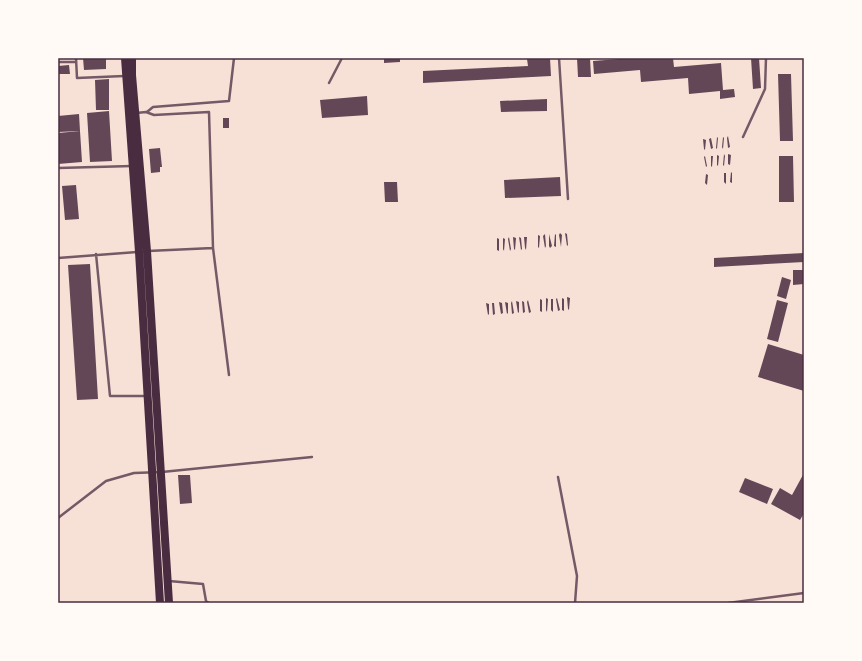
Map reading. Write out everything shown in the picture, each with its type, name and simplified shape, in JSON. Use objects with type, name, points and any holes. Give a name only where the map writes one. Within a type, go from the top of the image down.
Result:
[{"type":"highway","points":[[129,60],[126,76],[132,166],[143,252],[149,396],[158,472],[160,603]]},
{"type":"highway","points":[[129,60],[135,113],[158,472],[169,603]]},
{"type":"lane","points":[[76,58],[77,78],[126,76]]},
{"type":"lane","points":[[146,112],[153,107],[229,101],[234,58]]},
{"type":"lane","points":[[329,83],[342,58]]},
{"type":"lane","points":[[559,58],[568,199]]},
{"type":"lane","points":[[743,137],[765,89],[766,58]]},
{"type":"lane","points":[[58,62],[76,62]]},
{"type":"lane","points":[[135,113],[146,112],[154,115],[209,112],[213,248],[230,375]]},
{"type":"lane","points":[[58,168],[132,166]]},
{"type":"lane","points":[[58,258],[96,254],[213,248]]},
{"type":"lane","points":[[96,254],[110,396],[149,396]]},
{"type":"lane","points":[[58,518],[106,481],[134,473],[312,457]]},
{"type":"lane","points":[[558,477],[577,576],[575,603]]},
{"type":"lane","points":[[168,581],[203,584],[206,601],[209,603]]},
{"type":"lane","points":[[728,603],[804,593]]},
{"type":"building","points":[[83,58],[106,58],[106,69],[84,70]]},
{"type":"building","points":[[384,58],[400,58],[400,62],[384,63]]},
{"type":"building","points":[[550,58],[551,76],[423,83],[423,71],[528,66],[527,59]]},
{"type":"building","points":[[577,58],[590,58],[591,77],[578,77]]},
{"type":"building","points":[[631,58],[673,58],[674,67],[721,63],[723,90],[734,89],[735,97],[720,99],[720,91],[689,94],[688,78],[641,82],[640,70],[594,74],[593,61]]},
{"type":"building","points":[[751,58],[759,58],[761,88],[753,89]]},
{"type":"building","points":[[69,65],[70,74],[58,74],[58,66]]},
{"type":"building","points":[[778,74],[791,74],[793,141],[780,141]]},
{"type":"building","points":[[109,79],[109,110],[96,110],[95,80]]},
{"type":"building","points":[[367,96],[368,115],[322,118],[320,100]]},
{"type":"building","points":[[547,99],[547,111],[501,112],[500,101]]},
{"type":"building","points":[[109,111],[112,161],[90,162],[87,113]]},
{"type":"building","points":[[79,114],[80,131],[58,132],[58,116]]},
{"type":"building","points":[[223,118],[229,118],[229,128],[223,128]]},
{"type":"building","points":[[80,131],[82,162],[58,164],[58,133]]},
{"type":"building","points":[[728,136],[730,147],[728,148],[727,138]]},
{"type":"building","points":[[717,137],[718,138],[717,149],[716,148]]},
{"type":"building","points":[[723,137],[724,138],[723,149],[722,147]]},
{"type":"building","points":[[711,138],[713,148],[711,149],[709,139]]},
{"type":"building","points":[[703,139],[706,140],[705,150],[704,149]]},
{"type":"building","points":[[160,148],[162,167],[160,167],[160,172],[151,173],[149,149]]},
{"type":"building","points":[[724,154],[725,156],[724,166],[723,165]]},
{"type":"building","points":[[728,154],[731,155],[730,165],[728,164]]},
{"type":"building","points":[[717,155],[719,156],[718,166],[717,165]]},
{"type":"building","points":[[705,156],[707,166],[706,167],[704,157]]},
{"type":"building","points":[[711,156],[713,156],[712,167],[711,166]]},
{"type":"building","points":[[779,156],[793,156],[794,202],[779,202]]},
{"type":"building","points":[[731,172],[732,173],[732,183],[730,182]]},
{"type":"building","points":[[724,173],[726,173],[726,184],[724,182]]},
{"type":"building","points":[[706,174],[708,175],[707,185],[705,183]]},
{"type":"building","points":[[560,177],[561,196],[505,198],[504,180]]},
{"type":"building","points":[[384,182],[397,182],[398,202],[385,202]]},
{"type":"building","points":[[76,185],[79,219],[65,220],[62,186]]},
{"type":"building","points":[[560,233],[562,235],[561,247],[559,235]]},
{"type":"building","points":[[565,233],[567,234],[567,246]]},
{"type":"building","points":[[545,234],[546,246],[545,248],[543,236]]},
{"type":"building","points":[[549,234],[552,246],[550,248],[549,246]]},
{"type":"building","points":[[555,234],[556,235],[556,247],[554,246]]},
{"type":"building","points":[[538,235],[540,236],[539,248],[538,247]]},
{"type":"building","points":[[509,237],[511,249],[510,251],[508,239]]},
{"type":"building","points":[[513,237],[516,238],[515,250],[514,249]]},
{"type":"building","points":[[519,237],[521,238],[521,250]]},
{"type":"building","points":[[524,237],[527,237],[526,250],[525,248]]},
{"type":"building","points":[[497,238],[499,239],[499,251],[497,250]]},
{"type":"building","points":[[503,238],[505,239],[504,251],[503,249]]},
{"type":"building","points":[[804,253],[804,262],[714,267],[714,258]]},
{"type":"building","points":[[90,264],[98,399],[77,400],[68,265]]},
{"type":"building","points":[[793,270],[804,270],[804,284],[793,285]]},
{"type":"building","points":[[782,277],[791,280],[786,299],[777,296]]},
{"type":"building","points":[[567,297],[570,298],[569,310],[568,309]]},
{"type":"building","points":[[546,298],[548,299],[547,312],[546,310]]},
{"type":"building","points":[[557,298],[560,310],[558,311],[556,299]]},
{"type":"building","points":[[562,298],[564,299],[564,311],[562,310]]},
{"type":"building","points":[[540,299],[542,300],[542,312],[540,311]]},
{"type":"building","points":[[551,299],[553,299],[553,312],[551,310]]},
{"type":"building","points":[[528,300],[531,312],[529,313],[527,302]]},
{"type":"building","points":[[777,300],[788,303],[778,342],[767,339]]},
{"type":"building","points":[[512,301],[514,313],[512,314],[511,303]]},
{"type":"building","points":[[516,301],[519,302],[518,313]]},
{"type":"building","points":[[522,301],[524,302],[525,312],[523,313]]},
{"type":"building","points":[[499,302],[502,303],[503,313],[501,314]]},
{"type":"building","points":[[505,302],[508,303],[507,314]]},
{"type":"building","points":[[486,303],[489,304],[488,315]]},
{"type":"building","points":[[492,303],[494,303],[495,314],[493,315]]},
{"type":"building","points":[[768,344],[804,355],[804,391],[758,377]]},
{"type":"building","points":[[804,473],[804,513],[800,520],[771,504],[780,488],[792,495]]},
{"type":"building","points":[[178,475],[190,475],[192,503],[180,504]]},
{"type":"building","points":[[745,478],[773,489],[767,504],[739,492]]}]
